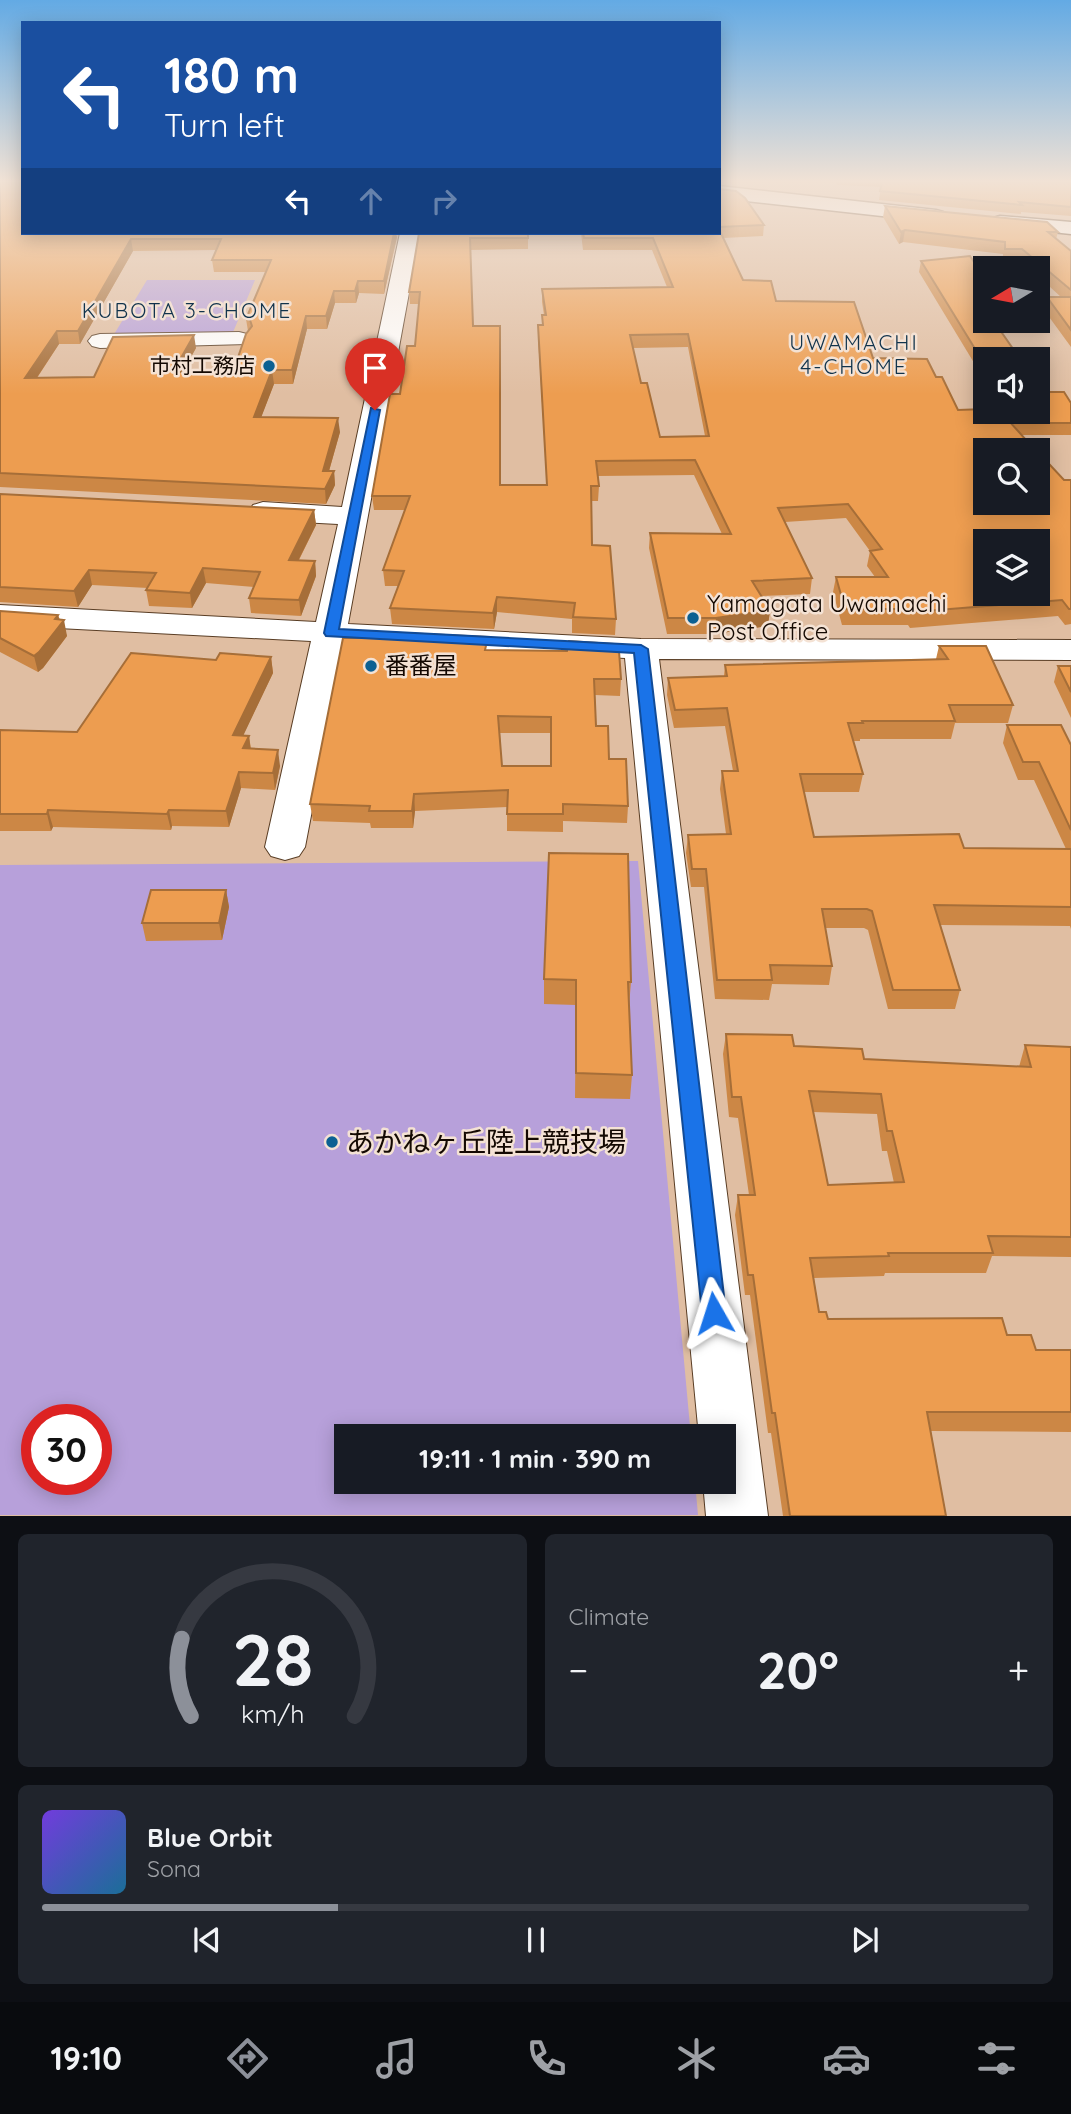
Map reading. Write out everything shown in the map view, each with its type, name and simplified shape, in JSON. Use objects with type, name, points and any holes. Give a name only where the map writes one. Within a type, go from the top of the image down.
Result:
[{"type":"street","points":[[285,848],[355,516],[406,253]]},
{"type":"street","points":[[100,341],[239,339]]},
{"type":"street","points":[[234,510],[355,516]]},
{"type":"street","points":[[0,615],[641,649],[1071,650]]},
{"type":"street","points":[[641,649],[737,1516]]},
{"type":"shaded area","points":[[147,280],[255,280],[231,337],[113,336]]},
{"type":"shaded area","name":"あかねヶ丘陸上競技場","points":[[638,861],[690,1424],[334,1424],[334,1494],[696,1494],[698,1515],[0,1515],[0,865]]},
{"type":"building","points":[[0,253],[123,253],[78,331],[57,331],[25,378],[94,377],[113,337],[194,335],[173,372],[233,372],[246,334],[252,326],[250,320],[246,319],[271,260],[212,260],[215,253],[390,253],[384,281],[358,281],[355,291],[334,291],[326,316],[306,316],[292,370],[272,370],[254,417],[338,418],[323,471],[334,471],[325,489],[0,473]]},
{"type":"building","points":[[416,253],[471,253],[473,326],[500,326],[500,485],[547,485],[538,325],[543,325],[542,315],[546,315],[542,289],[673,287],[659,253],[730,253],[743,280],[771,281],[776,301],[854,302],[873,358],[927,359],[936,377],[942,377],[958,410],[973,409],[973,424],[1012,424],[1024,438],[973,438],[973,515],[1050,515],[1050,465],[1064,480],[1071,480],[1071,609],[1062,600],[1050,601],[1050,529],[973,529],[973,606],[988,606],[913,612],[911,609],[845,609],[836,577],[888,577],[870,551],[882,549],[848,504],[778,508],[812,578],[752,581],[770,610],[716,618],[668,618],[650,533],[731,534],[695,460],[596,461],[599,486],[591,486],[592,545],[610,546],[616,619],[573,617],[575,603],[497,597],[493,613],[390,608],[404,571],[383,570],[410,496],[372,496],[390,394],[400,394],[407,346],[415,346],[420,292],[409,292]],"holes":[[[688,334],[709,436],[660,437],[647,383],[641,383],[630,335]]]},
{"type":"building","points":[[1026,253],[1071,253],[1071,290],[1050,272],[1050,256],[1030,256]]},
{"type":"building","points":[[970,256],[973,261],[973,333],[1002,333],[1012,347],[974,347],[921,261]]},
{"type":"building","points":[[1050,297],[1071,297],[1071,330],[1050,301]]},
{"type":"building","points":[[1050,392],[1064,392],[1071,403],[1071,423],[1050,423]]},
{"type":"building","points":[[0,494],[314,510],[289,560],[315,561],[299,600],[249,598],[260,572],[203,568],[190,593],[146,590],[156,573],[89,570],[74,591],[0,587]]},
{"type":"building","points":[[0,611],[58,615],[55,619],[64,620],[34,656],[0,638]]},
{"type":"building","points":[[381,632],[488,637],[485,650],[567,651],[569,641],[613,644],[612,651],[619,651],[621,679],[594,679],[596,726],[608,726],[609,759],[626,759],[628,806],[563,804],[563,814],[507,814],[508,790],[414,794],[412,811],[369,811],[370,806],[310,804],[343,638],[379,638]],"holes":[[[498,716],[551,717],[551,766],[502,766]]]},
{"type":"building","points":[[939,646],[986,646],[1013,705],[949,705],[955,721],[848,723],[863,774],[800,774],[814,837],[959,834],[964,848],[1071,849],[1071,907],[934,905],[960,990],[893,990],[872,911],[867,909],[822,909],[832,966],[770,965],[772,980],[717,980],[706,869],[692,869],[688,835],[731,834],[722,771],[738,771],[727,708],[675,710],[668,678],[727,676],[725,665],[948,659]]},
{"type":"building","points":[[131,653],[216,660],[220,653],[271,657],[233,735],[249,736],[243,748],[278,750],[273,773],[239,772],[226,811],[169,810],[167,814],[48,810],[47,814],[0,814],[0,730],[77,732]]},
{"type":"building","points":[[1058,666],[1071,666],[1071,692]]},
{"type":"building","points":[[1007,725],[1061,725],[1071,745],[1071,830],[1039,762],[1023,762]]},
{"type":"building","points":[[549,853],[628,854],[631,982],[628,982],[632,1075],[576,1073],[576,980],[544,979]]},
{"type":"building","points":[[151,890],[226,890],[219,923],[142,923]]},
{"type":"building","points":[[726,1034],[792,1035],[794,1046],[862,1049],[864,1059],[1031,1067],[1025,1045],[1071,1047],[1071,1237],[988,1236],[993,1253],[888,1253],[889,1256],[810,1258],[819,1312],[826,1312],[828,1319],[1002,1318],[1007,1335],[1031,1335],[1036,1350],[1071,1350],[1071,1412],[927,1412],[946,1516],[790,1516],[775,1413],[772,1413],[753,1275],[748,1275],[738,1195],[755,1195],[741,1097],[732,1097]],"holes":[[[809,1091],[881,1094],[887,1131],[892,1131],[904,1182],[828,1185]]]},
{"type":"place","name":"市村工務店","points":[[269,366]]},
{"type":"place","name":"Yamagata Uwamachi Post Office","points":[[693,618]]},
{"type":"place","name":"番番屋","points":[[371,666]]},
{"type":"place","name":"あかねヶ丘陸上競技場","points":[[332,1142]]},
{"type":"district","name":"KUBOTA 3-CHOME","points":[[187,311]]},
{"type":"district","name":"UWAMACHI 4-CHOME","points":[[854,355]]},
{"type":"route","points":[[375,410],[331,633],[641,649],[714,1313]]}]
